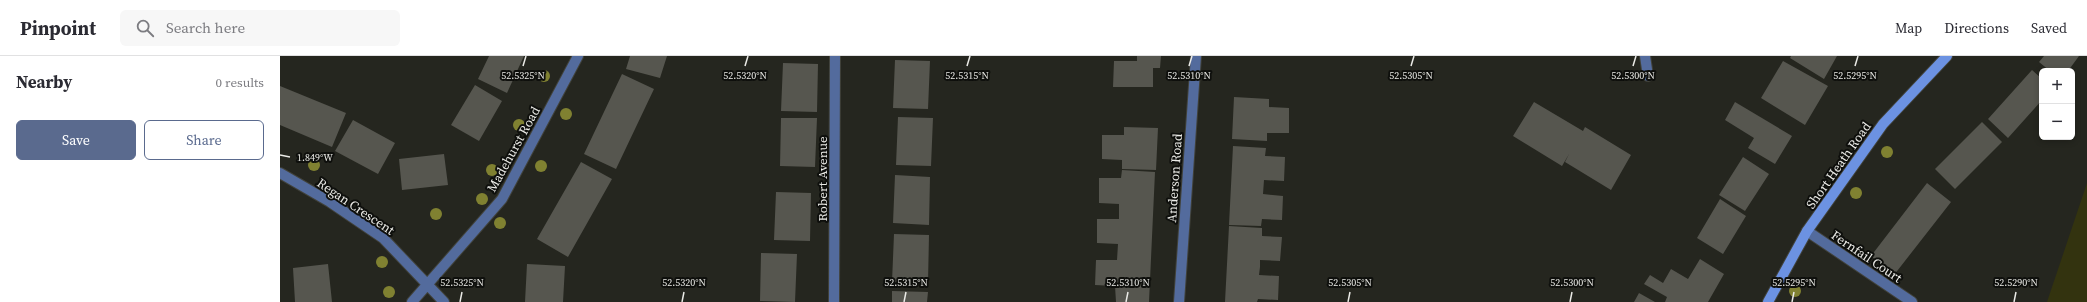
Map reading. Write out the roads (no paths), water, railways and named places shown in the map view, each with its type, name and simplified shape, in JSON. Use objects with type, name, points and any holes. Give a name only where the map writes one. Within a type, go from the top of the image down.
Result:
[{"type":"street","name":"Madehurst Road","points":[[412,302],[502,199],[578,56]]},
{"type":"street","name":"Robert Avenue","points":[[834,302],[835,56]]},
{"type":"street","name":"Anderson Road","points":[[1179,302],[1196,56]]},
{"type":"street","points":[[1645,56],[1648,76]]},
{"type":"street","name":"Short Heath Road","points":[[1768,302],[1807,231],[1883,124],[1947,56]]},
{"type":"street","name":"Regan Crescent","points":[[280,173],[330,202],[383,238],[429,284],[444,302]]},
{"type":"street","name":"Fernfail Court","points":[[1807,231],[1912,302]]}]
